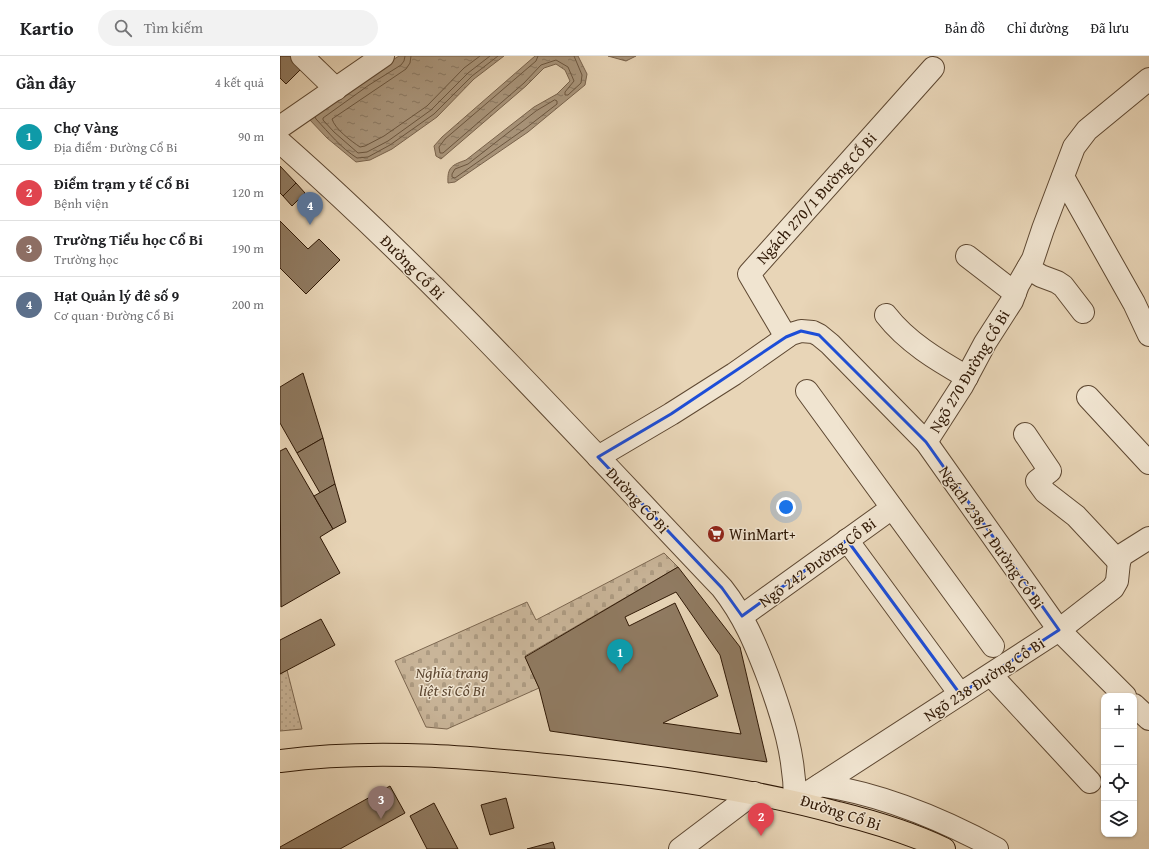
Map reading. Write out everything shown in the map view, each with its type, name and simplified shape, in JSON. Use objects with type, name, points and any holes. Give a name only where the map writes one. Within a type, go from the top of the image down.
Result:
[{"type":"main road","points":[[280,760],[380,755],[428,755],[472,758],[657,777],[754,792],[795,801]]},
{"type":"main road","name":"Đường Cổ Bi","points":[[795,801],[895,829],[944,849]]},
{"type":"street","points":[[302,56],[336,89]]},
{"type":"street","points":[[280,127],[384,56]]},
{"type":"street","name":"Ngách 270/1 Đường Cổ Bi","points":[[786,337],[749,274],[933,68]]},
{"type":"street","name":"Ngõ 270 Đường Cổ Bi","points":[[598,458],[678,410],[734,374],[786,337],[796,332],[807,331],[819,335],[825,339],[926,442],[1012,301],[1033,259],[1042,229],[1074,147],[1087,130],[1149,79]]},
{"type":"street","name":"Đường Cổ Bi","points":[[280,142],[380,233],[541,397],[722,588],[742,616],[751,635],[761,658],[782,717],[792,759],[795,780],[795,801]]},
{"type":"street","points":[[1063,177],[1134,302],[1149,335]]},
{"type":"street","points":[[967,256],[1015,293]]},
{"type":"street","points":[[1028,268],[1063,286],[1083,312]]},
{"type":"street","points":[[886,315],[896,328],[909,339],[936,359],[967,377]]},
{"type":"street","points":[[807,391],[993,646]]},
{"type":"street","points":[[1088,397],[1149,463]]},
{"type":"street","points":[[1025,434],[1050,471],[1037,481],[1045,492],[1076,516],[1119,562],[1122,555],[1146,544]]},
{"type":"street","name":"Ngách 238/1 Đường Cổ Bi","points":[[926,442],[1059,630],[1122,693]]},
{"type":"street","name":"Ngõ 242 Đường Cổ Bi","points":[[742,616],[892,508]]},
{"type":"street","points":[[847,540],[960,694]]},
{"type":"street","name":"Ngõ 238 Đường Cổ Bi","points":[[795,801],[1059,630],[1113,588],[1119,574],[1119,562]]},
{"type":"street","points":[[991,675],[1090,782]]},
{"type":"street","points":[[1137,707],[1149,719]]},
{"type":"street","points":[[820,785],[894,802],[960,830],[997,849]]},
{"type":"street","points":[[680,849],[754,792]]},
{"type":"highlighted area","points":[[801,331],[819,335],[926,442],[1059,630],[960,694],[847,540],[742,616],[722,588],[598,457],[671,414],[786,337]]},
{"type":"green space","name":"Nghĩa trang liệt sĩ Cổ Bi","points":[[664,553],[678,567],[525,656],[539,688],[447,729],[426,727],[395,661],[527,602],[536,620]]},
{"type":"green space","points":[[287,670],[302,729],[280,731],[280,674]]},
{"type":"water","points":[[399,56],[504,56],[474,79],[437,117],[392,149],[370,160],[356,162],[327,138],[308,118],[364,78]]},
{"type":"water","points":[[535,56],[578,56],[587,74],[585,85],[528,132],[455,182],[448,183],[448,173],[451,167],[466,160],[534,107],[557,94],[570,81],[565,70],[556,64],[544,68],[526,86],[441,159],[436,156],[434,146],[442,137]]},
{"type":"water","points":[[608,56],[636,56],[626,61]]},
{"type":"building","points":[[280,56],[295,56],[304,66],[286,84],[280,78]]},
{"type":"building","points":[[280,166],[296,183],[283,196],[280,193]]},
{"type":"building","points":[[296,183],[305,193],[292,206],[283,196]]},
{"type":"building","points":[[280,221],[308,249],[319,239],[340,260],[306,294],[280,268]]},
{"type":"building","points":[[303,373],[323,438],[297,453],[280,423],[280,387]]},
{"type":"building","points":[[323,438],[335,484],[320,493],[297,453]]},
{"type":"building","points":[[286,448],[333,529],[320,537],[340,573],[281,607],[280,451]]},
{"type":"building","points":[[335,484],[346,522],[333,529],[314,496]]},
{"type":"building","points":[[678,567],[740,647],[767,762],[550,731],[539,688],[525,657]],"holes":[[[676,592],[720,655],[741,734],[663,723],[718,696],[675,603],[629,626],[625,617]]]},
{"type":"building","points":[[321,619],[335,645],[280,674],[280,640]]},
{"type":"building","points":[[390,786],[405,813],[340,849],[280,849],[280,847]]},
{"type":"building","points":[[506,798],[514,828],[490,835],[481,805]]},
{"type":"building","points":[[434,803],[458,849],[427,849],[410,816]]},
{"type":"building","points":[[553,842],[555,849],[527,849]]},
{"type":"place","name":"Hạt Quản lý đê số 9","points":[[310,225]]},
{"type":"place","name":"WinMart+","points":[[716,534]]},
{"type":"place","name":"Chợ Vàng","points":[[620,672]]},
{"type":"place","name":"Trường Tiểu học Cổ Bi","points":[[381,819]]},
{"type":"place","name":"Điểm trạm y tế Cổ Bi","points":[[761,836]]}]
